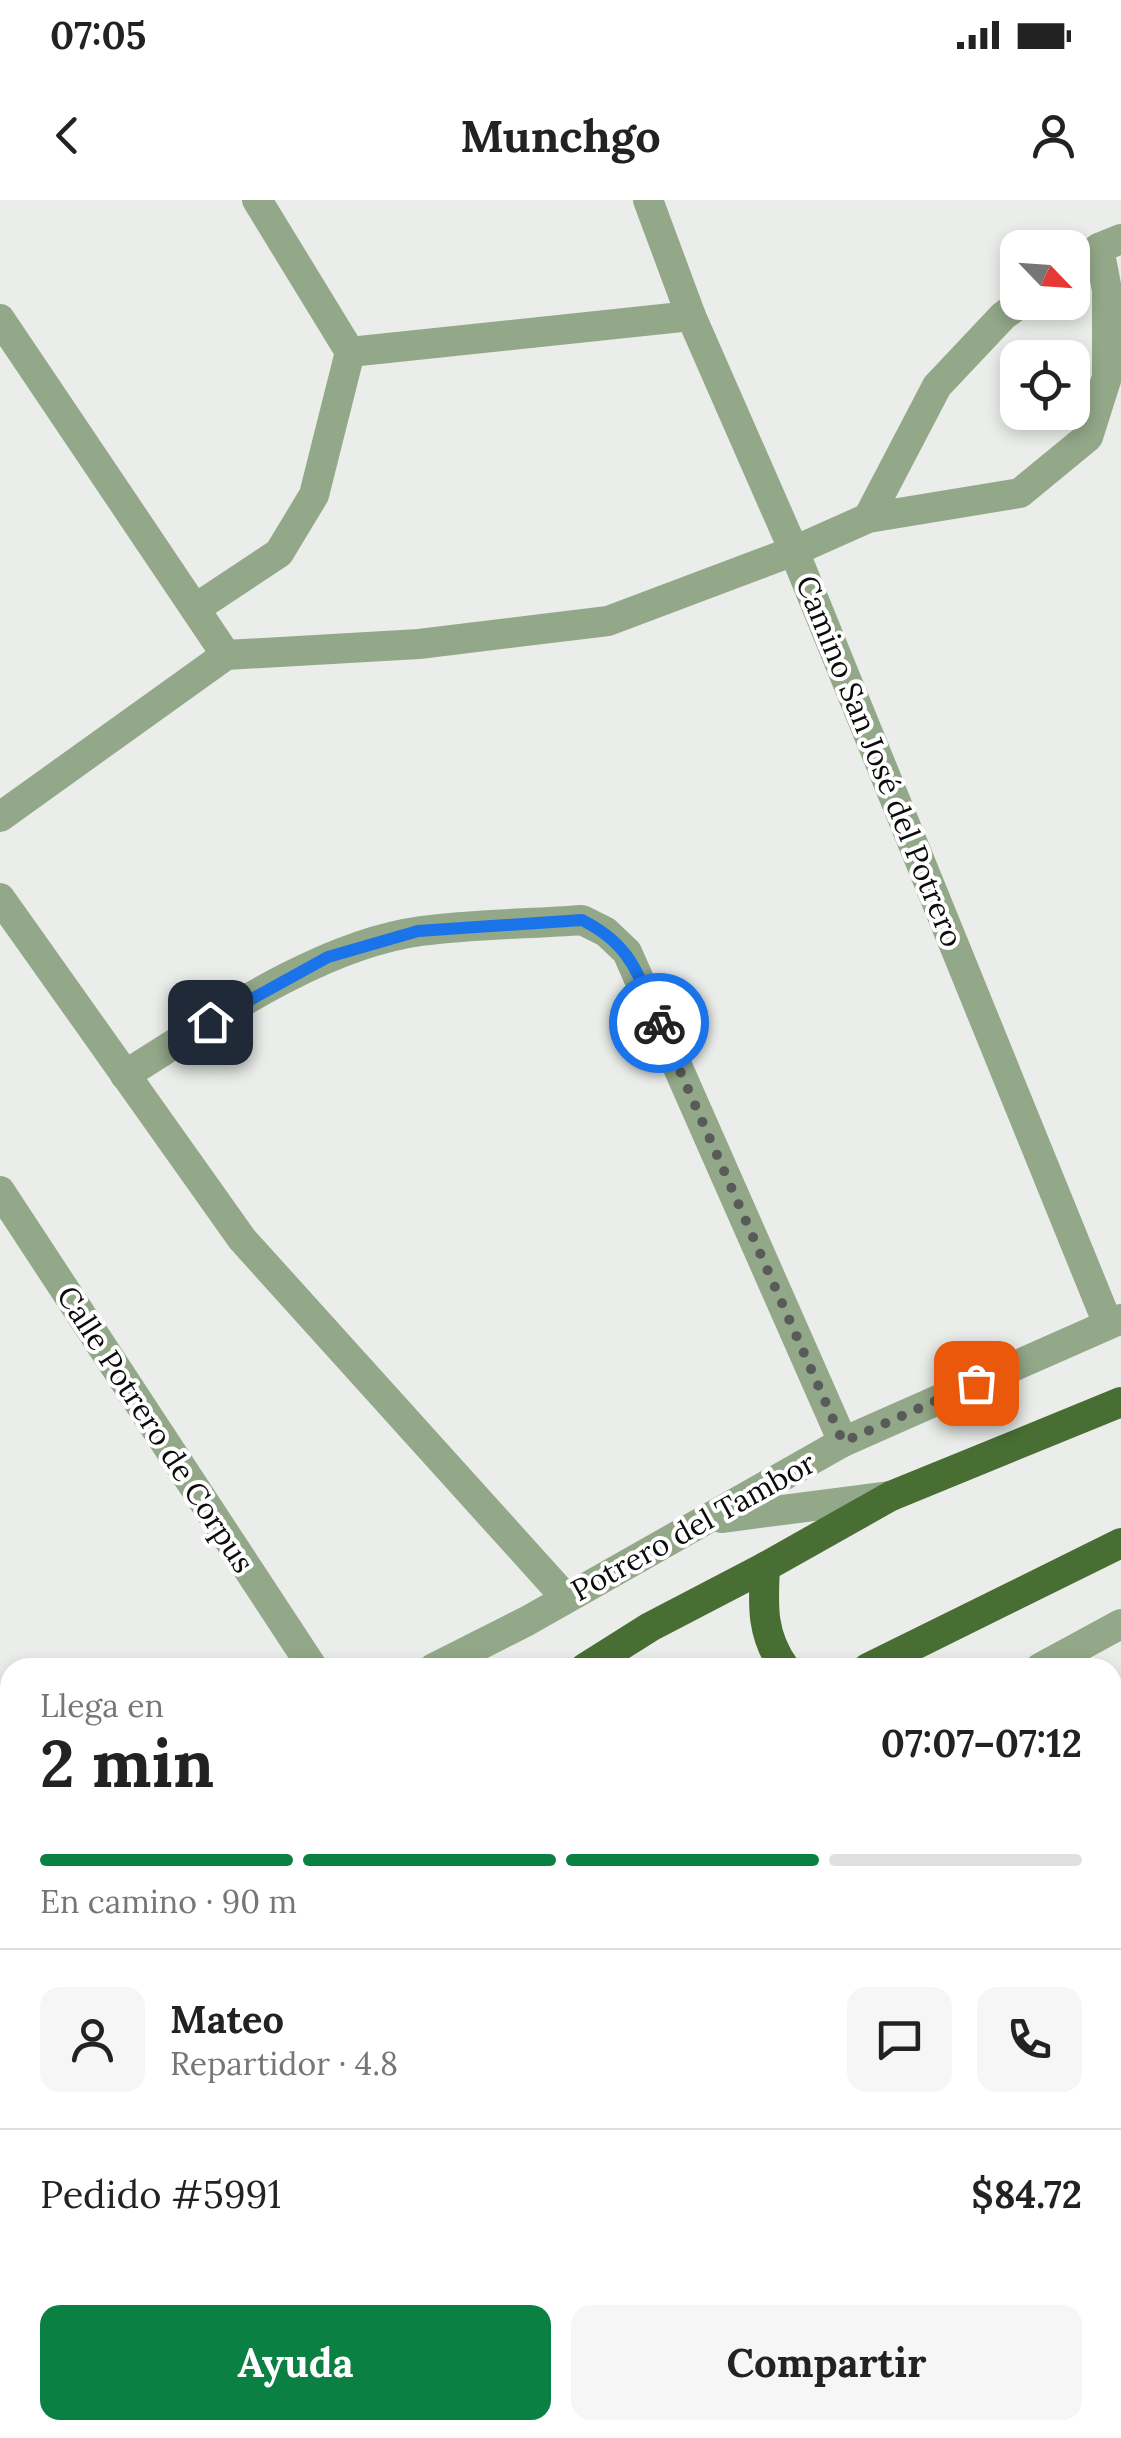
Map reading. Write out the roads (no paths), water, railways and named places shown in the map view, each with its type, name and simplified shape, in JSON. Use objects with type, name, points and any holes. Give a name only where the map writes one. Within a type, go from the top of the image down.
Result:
[{"type":"main road","points":[[601,1658],[650,1627],[891,1496],[1121,1402]]},
{"type":"main road","points":[[888,1658],[1121,1543]]},
{"type":"main road","points":[[765,1567],[762,1617],[778,1658]]},
{"type":"street","points":[[196,608],[279,553],[314,494],[350,352],[257,200]]},
{"type":"street","name":"Camino San José del Potrero","points":[[648,200],[691,316],[794,551],[1114,1322]]},
{"type":"street","points":[[0,817],[226,655],[420,644],[608,620],[794,551],[868,518],[1020,492],[1088,437],[1108,377],[1106,290],[1110,244]]},
{"type":"street","points":[[350,352],[691,316]]},
{"type":"street","points":[[0,319],[226,655]]},
{"type":"street","points":[[868,518],[937,386],[1000,319]]},
{"type":"street","points":[[0,898],[242,1239],[566,1598]]},
{"type":"street","points":[[125,1075],[239,1004],[328,957],[418,931],[582,920],[606,932],[627,952],[843,1442]]},
{"type":"street","name":"Calle Potrero de Corpus","points":[[0,1191],[306,1658]]},
{"type":"street","name":"Potrero del Tambor","points":[[452,1658],[527,1621],[843,1442],[1114,1322]]},
{"type":"street","points":[[704,1520],[891,1496]]},
{"type":"street","points":[[1058,1658],[1121,1624]]}]
